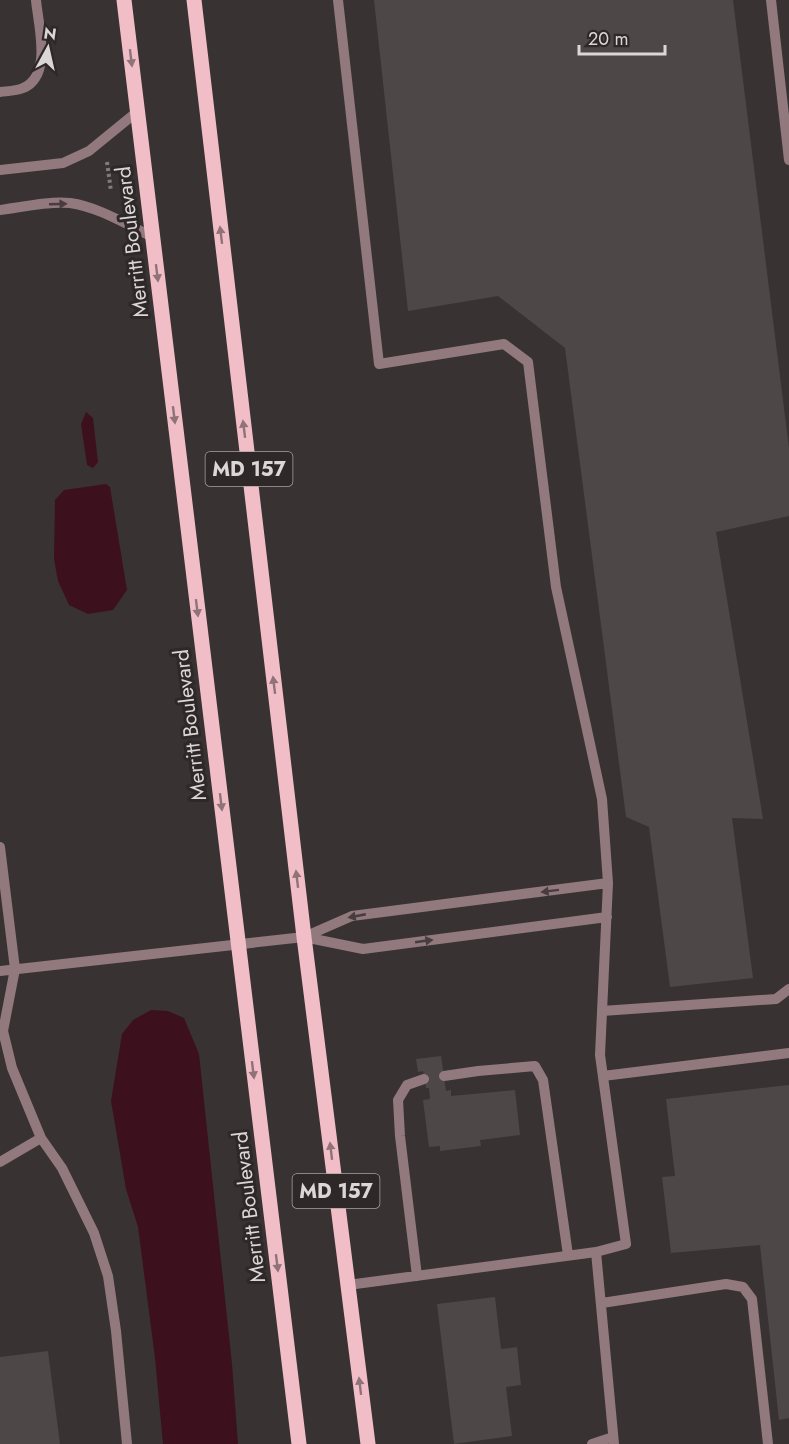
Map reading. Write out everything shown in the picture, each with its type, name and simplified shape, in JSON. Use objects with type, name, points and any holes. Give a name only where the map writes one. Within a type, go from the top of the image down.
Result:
[{"type":"main road","name":"Merritt Boulevard","points":[[124,0],[299,1444]]},
{"type":"main road","name":"MD 157","points":[[194,0],[304,937],[368,1444]]},
{"type":"lane","points":[[0,92],[23,89],[37,77],[42,53],[36,0]]},
{"type":"lane","points":[[338,0],[379,364],[504,344],[528,362],[556,587],[602,799],[608,883],[600,1055],[626,1244],[596,1252],[348,1285]]},
{"type":"lane","points":[[771,0],[789,160]]},
{"type":"lane","points":[[0,170],[63,163],[89,151],[138,111]]},
{"type":"lane","points":[[0,210],[70,203],[100,213],[153,237]]},
{"type":"lane","points":[[0,847],[15,969],[3,1031],[12,1068],[41,1138],[62,1168],[88,1222],[108,1276],[127,1444]]},
{"type":"lane","points":[[304,937],[352,916],[608,883]]},
{"type":"lane","points":[[0,971],[304,937],[363,949],[607,917]]},
{"type":"lane","points":[[602,1011],[776,999],[789,989]]},
{"type":"lane","points":[[603,1077],[789,1053]]},
{"type":"lane","points":[[444,1076],[535,1066],[543,1080],[568,1256]]},
{"type":"lane","points":[[417,1276],[400,1136],[398,1100],[406,1085],[424,1079]]},
{"type":"lane","points":[[0,1162],[41,1138]]},
{"type":"lane","points":[[592,1444],[614,1441],[596,1252]]},
{"type":"lane","points":[[602,1304],[726,1284],[744,1287],[752,1299],[768,1444]]},
{"type":"path","points":[[107,158],[111,191]]},
{"type":"shaded area","points":[[86,412],[93,418],[98,462],[93,468],[87,465],[81,424]]},
{"type":"shaded area","points":[[106,484],[110,487],[127,590],[113,610],[88,614],[69,605],[58,581],[54,559],[55,500],[64,490]]},
{"type":"shaded area","points":[[151,1010],[168,1011],[184,1018],[199,1054],[232,1364],[238,1444],[163,1444],[155,1358],[138,1227],[126,1189],[111,1101],[122,1034],[133,1020]]},
{"type":"building","points":[[374,0],[733,0],[789,448],[789,516],[716,532],[763,819],[732,818],[753,978],[670,987],[649,827],[626,817],[565,348],[498,296],[408,311]]},
{"type":"building","points":[[441,1056],[446,1091],[451,1090],[451,1096],[515,1090],[520,1135],[480,1140],[481,1146],[440,1151],[440,1146],[429,1147],[423,1100],[430,1099],[429,1088],[426,1088],[423,1071],[418,1072],[416,1059]]},
{"type":"building","points":[[789,1085],[789,1418],[779,1420],[760,1245],[671,1253],[662,1177],[675,1176],[666,1099]]},
{"type":"building","points":[[495,1297],[501,1349],[517,1347],[521,1385],[506,1387],[512,1436],[454,1444],[437,1304]]},
{"type":"building","points":[[48,1351],[60,1444],[0,1444],[0,1357]]}]
